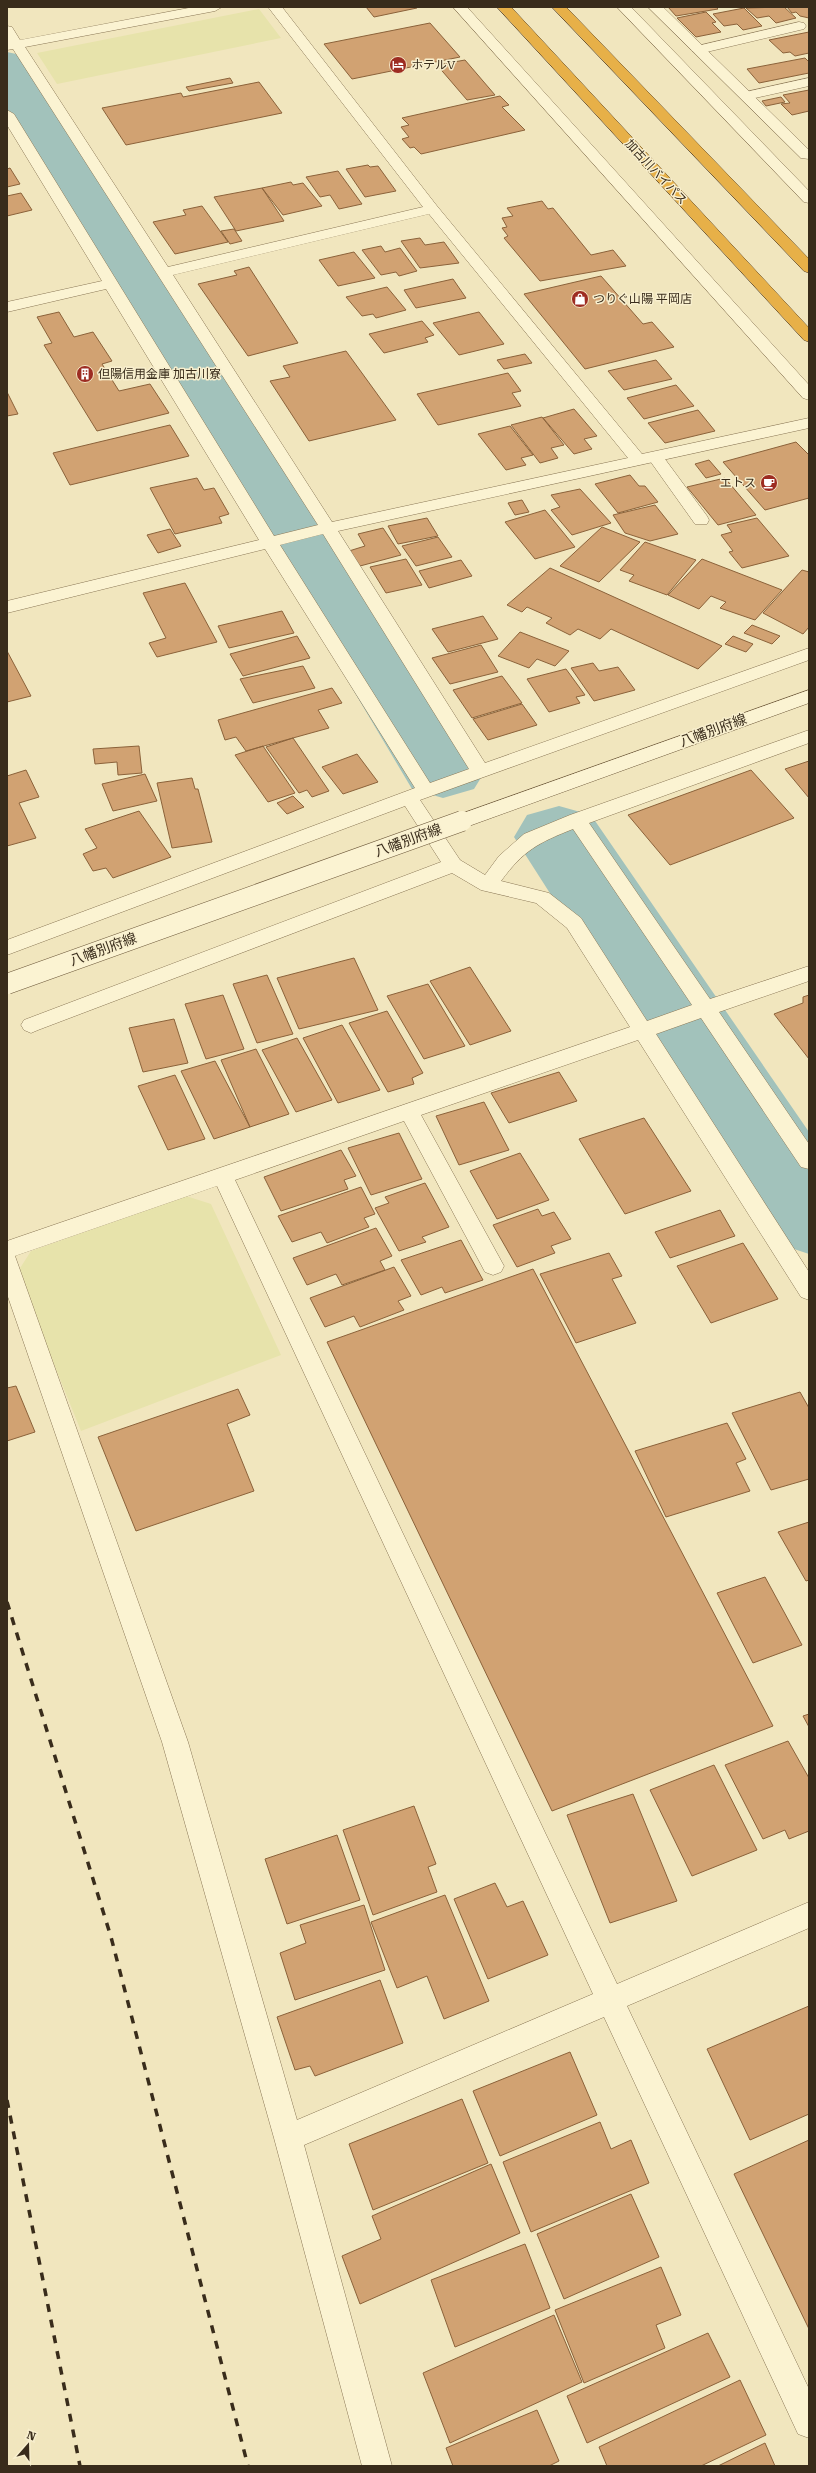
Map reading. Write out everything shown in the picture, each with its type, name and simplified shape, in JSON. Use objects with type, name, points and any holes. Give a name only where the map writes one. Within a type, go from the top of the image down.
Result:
[{"type":"highway","name":"加古川バイパス","points":[[504,7],[809,337]]},
{"type":"highway","points":[[559,7],[809,268]]},
{"type":"street","points":[[12,46],[215,7]]},
{"type":"street","points":[[275,7],[432,209],[639,461]]},
{"type":"street","points":[[460,7],[809,395]]},
{"type":"street","points":[[624,7],[809,199]]},
{"type":"street","points":[[655,7],[806,155],[809,155]]},
{"type":"street","points":[[698,50],[799,26]]},
{"type":"street","points":[[7,30],[12,46],[163,273],[322,530],[480,771]]},
{"type":"street","points":[[746,96],[809,82]]},
{"type":"street","points":[[7,114],[111,284],[278,541],[417,794],[453,865],[488,885],[542,898],[574,923],[809,1291]]},
{"type":"street","points":[[163,273],[432,209]]},
{"type":"street","points":[[7,306],[111,284]]},
{"type":"street","points":[[7,607],[322,530],[656,458],[809,423]]},
{"type":"street","points":[[656,458],[701,520]]},
{"type":"street","points":[[7,948],[417,794],[809,654]]},
{"type":"street","name":"八幡別府線","points":[[7,984],[809,696]]},
{"type":"street","points":[[488,885],[506,861],[531,839],[576,820],[809,736]]},
{"type":"street","points":[[576,820],[700,1010],[809,1161]]},
{"type":"street","points":[[31,1025],[453,865]]},
{"type":"street","points":[[7,1250],[222,1174],[809,973]]},
{"type":"street","points":[[408,1110],[493,1266]]},
{"type":"street","points":[[222,1174],[809,2423]]},
{"type":"street","points":[[7,1262],[175,1742],[288,2138],[377,2466]]},
{"type":"street","points":[[288,2138],[809,1916]]},
{"type":"shaded area","points":[[259,9],[281,38],[57,84],[37,53]]},
{"type":"shaded area","points":[[186,1196],[211,1204],[281,1355],[81,1431],[17,1273],[31,1251]]},
{"type":"building","points":[[366,7],[417,7],[417,8],[374,17]]},
{"type":"building","points":[[668,7],[716,7],[718,9],[676,16]]},
{"type":"building","points":[[784,7],[796,18],[776,23],[769,16],[757,18],[746,8]]},
{"type":"building","points":[[787,7],[809,7],[809,18],[800,16],[796,12],[792,13]]},
{"type":"building","points":[[744,8],[762,26],[743,30],[737,24],[724,26],[713,14]]},
{"type":"building","points":[[706,12],[716,22],[712,23],[721,32],[696,37],[677,18]]},
{"type":"building","points":[[430,23],[460,57],[352,79],[324,44]]},
{"type":"building","points":[[809,32],[809,53],[795,56],[790,52],[783,53],[769,40]]},
{"type":"building","points":[[805,58],[809,62],[809,73],[759,83],[747,69]]},
{"type":"building","points":[[465,60],[495,95],[467,100],[437,65]]},
{"type":"building","points":[[230,78],[233,83],[189,91],[186,87]]},
{"type":"building","points":[[259,82],[282,113],[126,145],[102,108],[181,93],[183,97]]},
{"type":"building","points":[[809,90],[809,111],[792,115],[781,104],[790,103],[783,95]]},
{"type":"building","points":[[500,96],[509,105],[502,107],[525,130],[421,154],[414,147],[410,148],[402,139],[409,137],[401,127],[409,125],[402,118]]},
{"type":"building","points":[[781,97],[785,102],[766,106],[762,101]]},
{"type":"building","points":[[368,165],[370,167],[378,166],[396,191],[365,197],[346,169]]},
{"type":"building","points":[[10,168],[20,184],[7,187],[7,169]]},
{"type":"building","points":[[338,171],[362,204],[339,209],[330,195],[320,197],[306,177]]},
{"type":"building","points":[[291,182],[293,185],[303,183],[322,206],[283,215],[262,188]]},
{"type":"building","points":[[262,188],[284,221],[236,231],[214,197]]},
{"type":"building","points":[[21,193],[32,210],[7,216],[7,196]]},
{"type":"building","points":[[542,201],[548,209],[553,208],[591,255],[613,250],[626,266],[540,281],[504,238],[508,236],[502,228],[507,227],[502,218],[513,216],[507,208]]},
{"type":"building","points":[[202,206],[228,242],[175,254],[153,222],[186,215],[183,210]]},
{"type":"building","points":[[234,229],[242,241],[230,244],[221,231]]},
{"type":"building","points":[[420,238],[425,245],[444,242],[459,263],[420,268],[401,241]]},
{"type":"building","points":[[381,246],[385,252],[400,248],[417,271],[399,276],[396,272],[381,275],[362,250]]},
{"type":"building","points":[[354,252],[375,278],[338,286],[319,260]]},
{"type":"building","points":[[249,267],[298,343],[248,356],[198,284],[237,275],[234,271]]},
{"type":"building","points":[[601,276],[643,324],[652,322],[674,347],[585,369],[524,294]]},
{"type":"building","points":[[453,279],[466,298],[416,308],[404,290]]},
{"type":"building","points":[[387,287],[406,310],[376,318],[373,314],[362,316],[346,297]]},
{"type":"building","name":"但陽信用金庫 加古川寮","points":[[59,312],[74,337],[93,332],[112,361],[102,364],[119,391],[150,384],[169,413],[97,431],[44,345],[52,343],[37,317]]},
{"type":"building","points":[[479,312],[504,344],[459,355],[433,323]]},
{"type":"building","points":[[422,321],[434,335],[425,338],[428,342],[384,353],[369,334]]},
{"type":"building","points":[[346,351],[396,420],[309,441],[270,381],[290,377],[283,366]]},
{"type":"building","points":[[525,354],[532,363],[504,369],[497,360]]},
{"type":"building","points":[[656,360],[672,379],[624,390],[608,371]]},
{"type":"building","points":[[508,373],[521,391],[512,393],[521,406],[438,425],[417,394]]},
{"type":"building","points":[[676,385],[694,406],[644,419],[627,398]]},
{"type":"building","points":[[7,392],[18,414],[7,416]]},
{"type":"building","points":[[574,409],[597,436],[584,439],[592,449],[574,454],[543,418]]},
{"type":"building","points":[[698,410],[715,431],[665,443],[648,423]]},
{"type":"building","points":[[542,417],[564,445],[551,448],[558,458],[540,463],[511,425]]},
{"type":"building","points":[[170,425],[189,456],[70,485],[53,453]]},
{"type":"building","points":[[510,426],[533,455],[521,458],[526,465],[506,470],[478,434]]},
{"type":"building","points":[[796,442],[809,455],[809,498],[765,510],[723,462]]},
{"type":"building","points":[[709,460],[721,474],[706,478],[695,464]]},
{"type":"building","points":[[630,475],[639,486],[645,486],[658,502],[618,513],[595,484]]},
{"type":"building","points":[[197,478],[204,490],[214,488],[229,514],[219,517],[222,523],[175,534],[150,488]]},
{"type":"building","points":[[725,478],[756,515],[718,525],[687,487]]},
{"type":"building","points":[[580,489],[611,523],[572,535],[551,510],[560,507],[551,495]]},
{"type":"building","points":[[522,500],[529,512],[515,515],[508,503]]},
{"type":"building","points":[[655,505],[678,534],[650,541],[625,533],[613,515]]},
{"type":"building","points":[[545,510],[575,547],[535,559],[505,522]]},
{"type":"building","points":[[427,518],[438,536],[398,544],[388,526]]},
{"type":"building","points":[[757,518],[789,556],[742,568],[729,552],[733,551],[721,535],[732,532],[727,525]]},
{"type":"building","points":[[602,527],[640,542],[599,582],[560,566]]},
{"type":"building","points":[[383,528],[401,555],[360,566],[349,551],[365,546],[358,534]]},
{"type":"building","points":[[170,529],[181,546],[158,553],[147,535]]},
{"type":"building","points":[[438,537],[452,557],[416,566],[402,546]]},
{"type":"building","points":[[645,542],[696,560],[667,595],[629,581],[634,575],[620,570]]},
{"type":"building","points":[[406,559],[422,585],[386,593],[370,567]]},
{"type":"building","points":[[702,559],[782,590],[755,620],[720,608],[726,602],[711,596],[699,609],[668,595]]},
{"type":"building","points":[[461,560],[472,576],[429,588],[419,571]]},
{"type":"building","points":[[550,568],[722,646],[698,669],[611,629],[600,639],[578,629],[570,635],[546,623],[552,618],[527,607],[522,612],[507,605]]},
{"type":"building","points":[[802,570],[809,572],[809,627],[803,634],[763,613]]},
{"type":"building","points":[[185,583],[217,642],[157,657],[149,643],[166,638],[143,593]]},
{"type":"building","points":[[282,611],[294,633],[229,648],[218,626]]},
{"type":"building","points":[[483,616],[498,639],[448,652],[432,629]]},
{"type":"building","points":[[752,625],[780,636],[772,644],[744,633]]},
{"type":"building","points":[[520,632],[569,651],[555,666],[537,659],[529,668],[498,656]]},
{"type":"building","points":[[297,636],[310,658],[243,676],[230,654]]},
{"type":"building","points":[[733,636],[753,644],[746,652],[725,644]]},
{"type":"building","points":[[481,645],[498,672],[450,684],[432,658]]},
{"type":"building","points":[[7,651],[31,696],[7,702]]},
{"type":"building","points":[[593,663],[599,671],[618,667],[635,690],[594,701],[571,668]]},
{"type":"building","points":[[303,666],[315,688],[253,703],[240,679]]},
{"type":"building","points":[[566,669],[585,695],[576,697],[580,703],[549,712],[527,679]]},
{"type":"building","points":[[502,676],[522,703],[472,718],[453,690]]},
{"type":"building","points":[[332,688],[342,703],[318,710],[329,728],[246,751],[236,737],[225,740],[218,720]]},
{"type":"building","points":[[522,704],[537,725],[488,740],[473,719]]},
{"type":"building","points":[[293,738],[329,791],[312,797],[307,790],[299,793],[266,747]]},
{"type":"building","points":[[139,746],[142,773],[118,775],[117,762],[95,764],[93,749]]},
{"type":"building","points":[[263,746],[295,793],[268,802],[235,755]]},
{"type":"building","points":[[357,754],[378,782],[343,794],[322,767]]},
{"type":"building","points":[[809,761],[809,798],[785,769]]},
{"type":"building","points":[[26,770],[39,797],[19,803],[36,838],[7,846],[7,776]]},
{"type":"building","points":[[751,770],[794,818],[670,865],[628,815]]},
{"type":"building","points":[[145,774],[157,801],[113,811],[102,784]]},
{"type":"building","points":[[192,778],[195,789],[198,789],[212,842],[172,848],[157,783]]},
{"type":"building","points":[[293,796],[304,807],[287,814],[277,803]]},
{"type":"building","points":[[139,811],[171,857],[113,878],[106,868],[93,871],[83,854],[97,848],[85,829]]},
{"type":"building","points":[[354,958],[378,1010],[299,1029],[277,978]]},
{"type":"building","points":[[470,967],[511,1031],[470,1045],[430,981]]},
{"type":"building","points":[[267,975],[293,1034],[257,1043],[233,984]]},
{"type":"building","points":[[428,984],[465,1046],[424,1059],[387,996]]},
{"type":"building","points":[[223,995],[244,1049],[206,1059],[185,1004]]},
{"type":"building","points":[[809,995],[809,1059],[774,1014],[803,1003],[803,997]]},
{"type":"building","points":[[387,1011],[423,1073],[412,1078],[414,1084],[388,1092],[349,1023]]},
{"type":"building","points":[[174,1019],[188,1063],[143,1072],[129,1028]]},
{"type":"building","points":[[342,1025],[380,1090],[338,1103],[303,1038]]},
{"type":"building","points":[[297,1038],[332,1100],[296,1112],[262,1050]]},
{"type":"building","points":[[256,1049],[289,1114],[250,1127],[221,1060]]},
{"type":"building","points":[[215,1061],[250,1127],[214,1139],[181,1071]]},
{"type":"building","points":[[559,1072],[577,1101],[509,1123],[491,1093]]},
{"type":"building","points":[[175,1075],[205,1139],[168,1150],[138,1086]]},
{"type":"building","points":[[484,1102],[509,1150],[459,1165],[436,1116]]},
{"type":"building","points":[[644,1118],[691,1191],[625,1214],[579,1139]]},
{"type":"building","points":[[399,1133],[422,1179],[371,1195],[348,1148]]},
{"type":"building","points":[[341,1150],[356,1176],[344,1180],[348,1189],[281,1211],[264,1177]]},
{"type":"building","points":[[520,1153],[549,1200],[497,1219],[470,1171]]},
{"type":"building","points":[[425,1183],[449,1227],[422,1237],[426,1242],[399,1251],[375,1208],[389,1203],[385,1197]]},
{"type":"building","points":[[361,1187],[375,1214],[364,1218],[369,1227],[327,1243],[321,1232],[292,1242],[278,1216]]},
{"type":"building","points":[[538,1209],[542,1216],[554,1212],[571,1239],[551,1246],[555,1253],[517,1267],[493,1225]]},
{"type":"building","points":[[720,1210],[735,1236],[670,1258],[655,1232]]},
{"type":"building","points":[[376,1228],[392,1256],[380,1261],[385,1270],[342,1285],[336,1274],[307,1285],[293,1258]]},
{"type":"building","points":[[461,1240],[483,1280],[445,1293],[442,1287],[421,1295],[401,1260]]},
{"type":"building","points":[[743,1243],[778,1299],[711,1323],[677,1266]]},
{"type":"building","points":[[609,1253],[622,1276],[612,1279],[636,1323],[576,1343],[540,1274]]},
{"type":"building","points":[[394,1267],[411,1296],[398,1301],[404,1310],[360,1327],[354,1316],[325,1327],[310,1298]]},
{"type":"building","points":[[533,1269],[773,1726],[552,1811],[327,1342]]},
{"type":"building","points":[[16,1386],[35,1432],[7,1441],[7,1388]]},
{"type":"building","points":[[238,1389],[250,1415],[227,1424],[254,1491],[136,1531],[98,1437]]},
{"type":"building","points":[[800,1392],[809,1408],[809,1479],[771,1490],[732,1413]]},
{"type":"building","points":[[727,1423],[746,1459],[736,1463],[750,1491],[666,1517],[635,1451]]},
{"type":"building","points":[[809,1522],[809,1580],[806,1581],[778,1532]]},
{"type":"building","points":[[765,1577],[802,1645],[753,1663],[717,1593]]},
{"type":"building","points":[[809,1714],[809,1727],[803,1716]]},
{"type":"building","points":[[788,1741],[809,1778],[809,1831],[789,1839],[785,1830],[763,1839],[725,1765]]},
{"type":"building","points":[[714,1765],[757,1850],[692,1876],[650,1790]]},
{"type":"building","points":[[633,1794],[677,1901],[610,1923],[567,1815]]},
{"type":"building","points":[[414,1806],[436,1864],[428,1867],[437,1892],[373,1915],[343,1830]]},
{"type":"building","points":[[337,1835],[360,1900],[287,1924],[265,1859]]},
{"type":"building","points":[[495,1883],[507,1907],[523,1901],[548,1955],[488,1979],[454,1899]]},
{"type":"building","points":[[445,1895],[489,2001],[444,2019],[427,1976],[397,1988],[371,1922]]},
{"type":"building","points":[[364,1905],[385,1970],[295,2000],[280,1953],[306,1943],[300,1925]]},
{"type":"building","points":[[380,1980],[403,2043],[315,2076],[310,2066],[295,2070],[277,2017]]},
{"type":"building","points":[[809,2006],[809,2114],[750,2140],[707,2049]]},
{"type":"building","points":[[570,2052],[597,2115],[500,2156],[473,2091]]},
{"type":"building","points":[[462,2099],[488,2163],[373,2210],[349,2144]]},
{"type":"building","points":[[600,2122],[611,2149],[631,2140],[649,2183],[531,2232],[503,2162]]},
{"type":"building","points":[[809,2140],[809,2329],[734,2174]]},
{"type":"building","points":[[491,2164],[520,2233],[360,2304],[342,2256],[381,2239],[372,2216]]},
{"type":"building","points":[[631,2194],[659,2257],[564,2299],[537,2234]]},
{"type":"building","points":[[525,2244],[550,2308],[455,2347],[431,2280]]},
{"type":"building","points":[[661,2267],[681,2315],[656,2325],[665,2348],[584,2383],[555,2310]]},
{"type":"building","points":[[554,2315],[582,2382],[450,2443],[423,2373]]},
{"type":"building","points":[[708,2333],[730,2377],[587,2443],[567,2396]]},
{"type":"building","points":[[740,2380],[766,2435],[701,2466],[607,2466],[599,2447]]},
{"type":"building","points":[[537,2410],[559,2461],[549,2466],[453,2466],[446,2448]]},
{"type":"building","points":[[765,2443],[775,2466],[718,2466]]},
{"type":"waterway","points":[[7,71],[307,545],[443,768]]},
{"type":"waterway","points":[[559,837],[809,1213]]},
{"type":"railway","points":[[7,1602],[111,1937],[248,2466]]},
{"type":"railway","points":[[7,2100],[80,2466]]},
{"type":"place","name":"ホテルV","points":[[398,65]]},
{"type":"place","name":"つりぐ山陽 平岡店","points":[[580,299]]},
{"type":"place","name":"但陽信用金庫 加古川寮","points":[[85,374]]},
{"type":"place","name":"エトス","points":[[769,483]]}]
